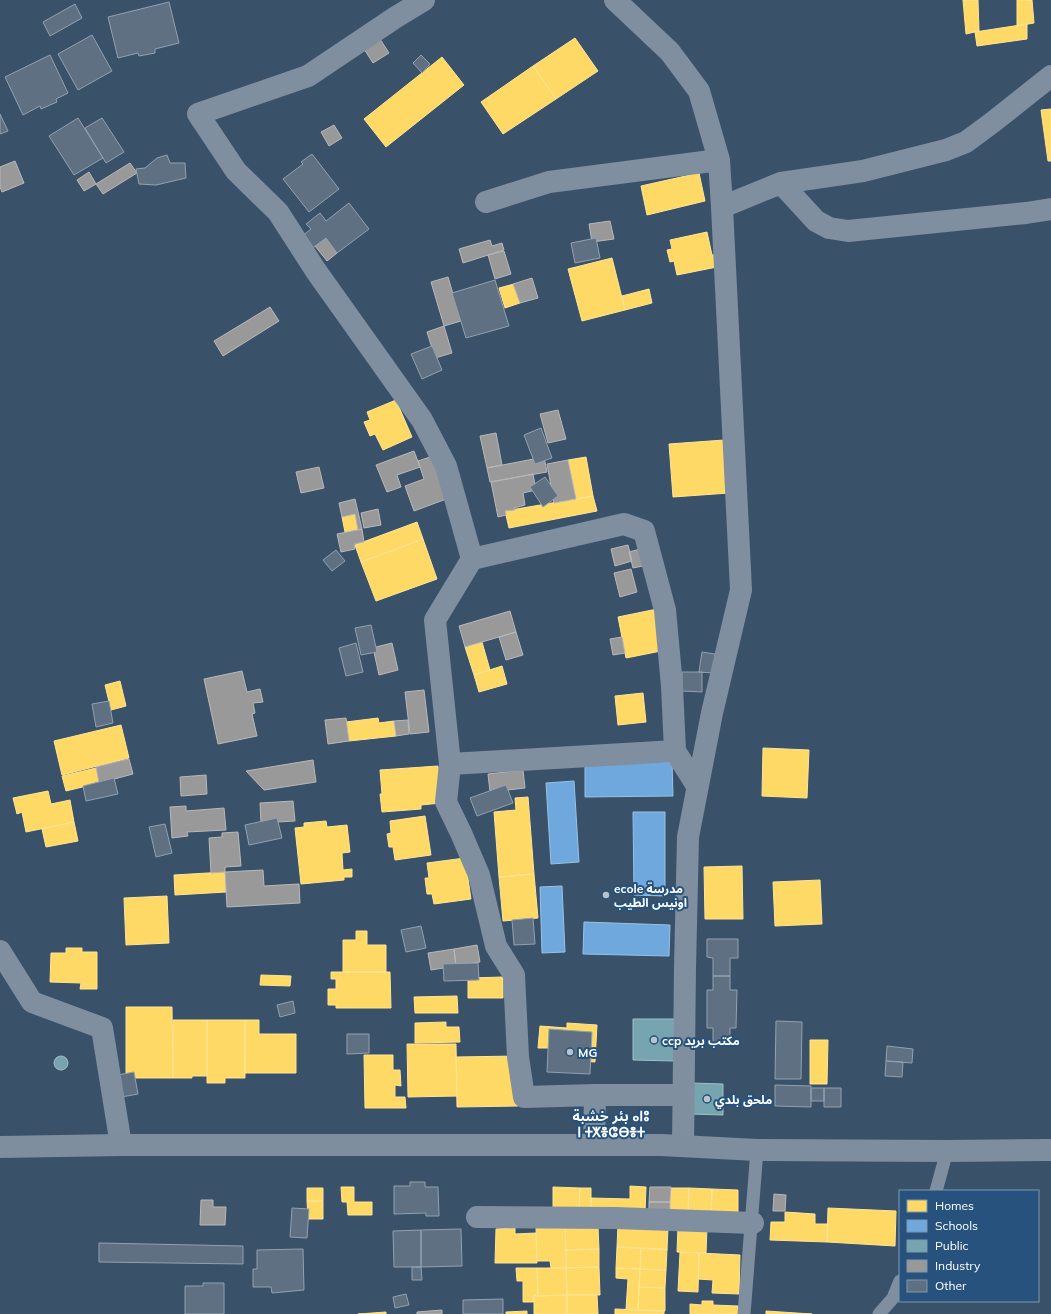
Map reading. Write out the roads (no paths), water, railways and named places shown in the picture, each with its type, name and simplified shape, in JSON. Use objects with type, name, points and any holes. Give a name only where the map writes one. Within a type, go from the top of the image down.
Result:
[{"type":"main road","points":[[0,1147],[121,1145],[594,1145],[683,1146],[757,1150],[1051,1150]]},
{"type":"street","points":[[424,0],[308,76],[198,114],[236,171],[278,212],[316,270],[422,420],[446,466],[472,559]]},
{"type":"street","points":[[615,0],[670,52],[699,91],[718,160],[722,207],[741,590],[712,713],[688,837],[684,967],[683,1146]]},
{"type":"street","points":[[722,207],[781,183],[863,171],[946,150],[966,142],[1051,76]]},
{"type":"street","points":[[486,202],[549,182],[718,160]]},
{"type":"street","points":[[781,183],[816,221],[829,228],[848,231],[1026,213],[1051,209]]},
{"type":"street","points":[[683,1095],[524,1097],[518,1057],[514,975],[496,946],[478,875],[461,833],[446,802],[450,764],[435,620],[472,559],[624,524],[644,531],[665,610],[672,686],[675,751],[698,786]]},
{"type":"street","points":[[450,764],[675,751]]},
{"type":"street","points":[[0,951],[32,1002],[102,1028],[121,1145]]},
{"type":"street","points":[[594,1145],[595,1095]]},
{"type":"street","points":[[477,1217],[616,1218],[752,1223]]},
{"type":"lane","points":[[744,1314],[757,1150]]},
{"type":"lane","points":[[936,1190],[947,1151]]},
{"type":"lane","points":[[879,1314],[893,1298],[899,1283]]},
{"type":"place","name":"ecole مدرسة اونيس الطيب","points":[[606,895]]},
{"type":"place","name":"ccp مكتب بريد","points":[[654,1040]]},
{"type":"place","name":"MG","points":[[570,1052]]},
{"type":"place","name":"ملحق بلدي","points":[[707,1099]]},
{"type":"district","name":"بئر خشبة ⴰⵏⵓ ⵏ ⵜⵅⴻⵛⴱⴻⵜ","points":[[611,1124]]}]
